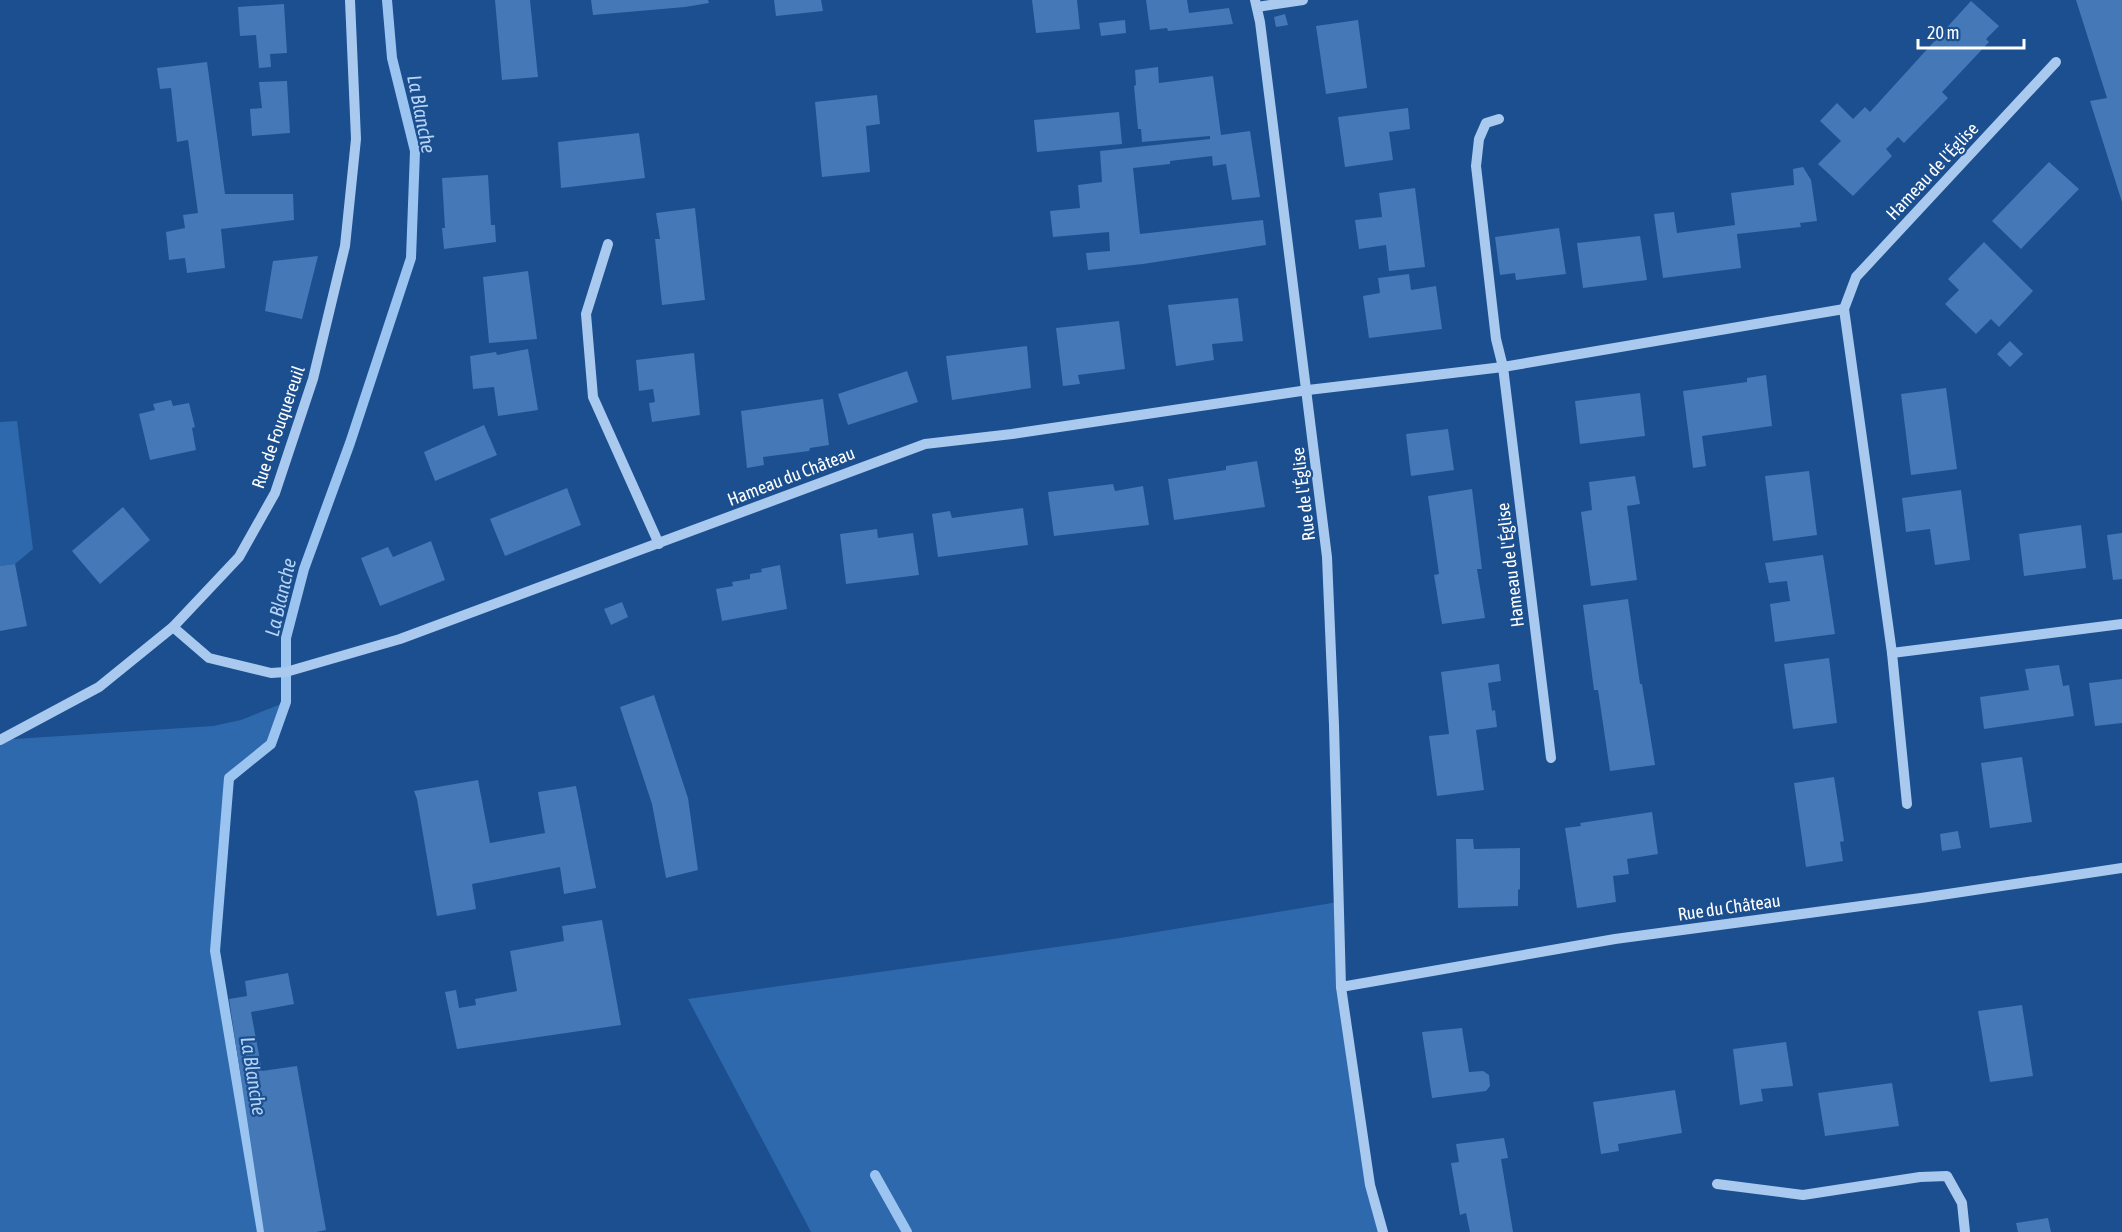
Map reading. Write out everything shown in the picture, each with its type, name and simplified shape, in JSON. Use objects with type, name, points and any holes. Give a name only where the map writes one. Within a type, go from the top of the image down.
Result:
[{"type":"street","name":"Rue de Fouquereuil","points":[[0,740],[99,687],[172,627],[239,557],[275,493],[313,379],[345,246],[356,139],[350,0]]},
{"type":"street","points":[[1256,4],[1303,0]]},
{"type":"street","name":"Rue de l'Église","points":[[1256,4],[1308,390],[1327,557],[1341,987],[1370,1185],[1383,1232]]},
{"type":"street","name":"Hameau de l'Église","points":[[1907,804],[1892,653],[1844,309],[1856,277],[2056,62]]},
{"type":"street","name":"Hameau de l'Église","points":[[1499,119],[1486,123],[1479,139],[1476,166],[1496,339],[1503,368],[1551,758]]},
{"type":"street","points":[[608,244],[585,314],[593,397],[659,544]]},
{"type":"street","points":[[1308,390],[1503,368],[1844,309]]},
{"type":"street","name":"Hameau du Château","points":[[172,627],[209,658],[271,673],[304,667],[400,639],[925,444],[1012,434],[1308,390]]},
{"type":"street","points":[[1892,653],[2122,624]]},
{"type":"street","name":"Rue du Château","points":[[1341,987],[1615,939],[1921,898],[2122,868]]},
{"type":"street","points":[[1717,1184],[1803,1195],[1920,1177],[1947,1176],[1962,1203],[1965,1232]]},
{"type":"shaded area","points":[[17,421],[33,549],[15,564],[0,566],[0,422]]},
{"type":"shaded area","points":[[286,702],[271,744],[229,778],[215,951],[263,1232],[0,1232],[0,740],[213,726],[241,720]]},
{"type":"shaded area","points":[[1338,902],[1341,987],[1383,1232],[811,1232],[688,999],[1120,938]]},
{"type":"building","points":[[495,0],[530,0],[538,77],[502,80]]},
{"type":"building","points":[[591,0],[708,0],[709,3],[593,15]]},
{"type":"building","points":[[774,0],[821,0],[823,11],[776,16]]},
{"type":"building","points":[[1032,0],[1077,0],[1080,29],[1036,33]]},
{"type":"building","points":[[1146,0],[1187,0],[1189,13],[1229,8],[1233,24],[1168,31],[1167,28],[1150,30]]},
{"type":"building","points":[[2076,0],[2122,0],[2122,202],[2090,101],[2107,98]]},
{"type":"building","points":[[1971,1],[1999,26],[1986,39],[1989,42],[1942,92],[1948,98],[1904,143],[1898,137],[1886,149],[1892,156],[1853,196],[1818,164],[1841,141],[1820,121],[1837,103],[1853,119],[1865,107],[1870,112]]},
{"type":"building","points":[[284,4],[287,53],[270,54],[271,67],[259,68],[256,35],[240,36],[238,7]]},
{"type":"building","points":[[1285,14],[1288,25],[1276,27],[1274,17]]},
{"type":"building","points":[[1125,20],[1126,33],[1101,36],[1099,23]]},
{"type":"building","points":[[1358,20],[1367,88],[1326,94],[1316,26]]},
{"type":"building","points":[[207,62],[225,194],[293,194],[294,220],[221,229],[225,268],[187,273],[185,258],[169,260],[166,232],[185,228],[183,215],[198,213],[188,140],[177,142],[171,88],[160,89],[157,68]]},
{"type":"building","points":[[1158,67],[1159,83],[1213,76],[1221,135],[1250,131],[1260,197],[1232,200],[1226,164],[1213,166],[1212,156],[1133,168],[1140,234],[1263,220],[1266,245],[1088,270],[1086,253],[1110,251],[1109,232],[1053,237],[1050,211],[1080,208],[1078,185],[1102,182],[1100,151],[1210,139],[1210,136],[1142,142],[1141,129],[1138,129],[1134,86],[1136,85],[1135,70]]},
{"type":"building","points":[[287,81],[290,133],[252,136],[250,109],[262,108],[259,82]]},
{"type":"building","points":[[877,95],[880,124],[866,126],[870,172],[822,177],[815,102]]},
{"type":"building","points":[[1408,108],[1410,129],[1389,132],[1393,160],[1345,167],[1338,117]]},
{"type":"building","points":[[1119,112],[1122,144],[1037,152],[1034,120]]},
{"type":"building","points":[[639,133],[645,178],[561,188],[558,142]]},
{"type":"building","points":[[2049,162],[2079,189],[2021,249],[1992,221]]},
{"type":"building","points":[[1803,167],[1811,180],[1817,221],[1800,223],[1801,227],[1737,234],[1741,268],[1663,278],[1654,214],[1674,212],[1677,233],[1735,225],[1731,193],[1794,185],[1793,169]]},
{"type":"building","points":[[488,175],[491,225],[495,225],[496,242],[444,249],[442,178]]},
{"type":"building","points":[[1415,188],[1425,267],[1389,271],[1386,245],[1359,249],[1355,220],[1382,217],[1379,193]]},
{"type":"building","points":[[695,208],[705,300],[662,305],[655,239],[660,239],[656,213]]},
{"type":"building","points":[[1559,228],[1566,274],[1516,280],[1515,273],[1500,275],[1495,237]]},
{"type":"building","points":[[1640,236],[1647,280],[1583,288],[1577,243]]},
{"type":"building","points":[[1984,242],[2033,291],[1999,327],[1991,319],[1976,334],[1945,304],[1959,290],[1948,279]]},
{"type":"building","points":[[318,256],[302,319],[265,311],[273,261]]},
{"type":"building","points":[[528,271],[537,339],[489,343],[483,277]]},
{"type":"building","points":[[1409,274],[1411,290],[1436,286],[1442,329],[1369,338],[1363,296],[1380,293],[1378,278]]},
{"type":"building","points":[[1238,298],[1243,341],[1212,344],[1214,360],[1176,366],[1168,305]]},
{"type":"building","points":[[1119,321],[1125,369],[1078,375],[1080,384],[1063,386],[1056,328]]},
{"type":"building","points":[[2010,341],[2023,354],[2010,367],[1997,354]]},
{"type":"building","points":[[1027,346],[1031,388],[952,400],[946,356]]},
{"type":"building","points":[[528,349],[538,410],[498,416],[494,387],[473,389],[470,356],[496,352],[497,355]]},
{"type":"building","points":[[694,353],[700,415],[652,422],[649,403],[655,402],[653,389],[639,391],[636,360]]},
{"type":"building","points":[[907,371],[918,402],[848,425],[838,394]]},
{"type":"building","points":[[1766,375],[1772,426],[1702,436],[1706,466],[1693,468],[1683,391],[1747,382],[1747,378]]},
{"type":"building","points":[[1946,388],[1957,469],[1911,475],[1901,394]]},
{"type":"building","points":[[1640,393],[1645,436],[1580,444],[1575,401]]},
{"type":"building","points":[[823,399],[829,445],[810,448],[809,451],[763,457],[764,465],[747,468],[741,411]]},
{"type":"building","points":[[171,400],[173,406],[189,403],[195,427],[192,428],[196,450],[150,460],[139,414],[155,410],[153,404]]},
{"type":"building","points":[[484,425],[497,455],[435,481],[424,452]]},
{"type":"building","points":[[1448,429],[1454,470],[1411,476],[1406,434]]},
{"type":"building","points":[[1257,461],[1265,507],[1174,520],[1168,479],[1226,470],[1226,466]]},
{"type":"building","points":[[1809,471],[1817,535],[1773,541],[1765,476]]},
{"type":"building","points":[[1635,476],[1640,504],[1627,506],[1637,580],[1591,586],[1581,512],[1592,510],[1589,482]]},
{"type":"building","points":[[1113,484],[1115,491],[1143,486],[1149,525],[1054,536],[1048,492]]},
{"type":"building","points":[[567,488],[581,525],[505,556],[490,519]]},
{"type":"building","points":[[1472,489],[1482,569],[1477,569],[1485,618],[1442,624],[1434,575],[1439,574],[1428,496]]},
{"type":"building","points":[[1961,490],[1970,560],[1935,565],[1930,529],[1906,532],[1902,498]]},
{"type":"building","points":[[123,507],[150,540],[100,584],[72,551]]},
{"type":"building","points":[[1023,508],[1028,545],[938,557],[932,514],[950,511],[952,518]]},
{"type":"building","points":[[2081,525],[2086,568],[2024,576],[2019,534]]},
{"type":"building","points":[[877,529],[878,538],[913,533],[919,575],[846,584],[840,534]]},
{"type":"building","points":[[2122,533],[2122,579],[2113,580],[2107,535]]},
{"type":"building","points":[[431,541],[445,580],[380,606],[361,558],[388,547],[393,557]]},
{"type":"building","points":[[1823,555],[1835,634],[1775,642],[1770,604],[1790,601],[1787,581],[1769,583],[1765,563]]},
{"type":"building","points":[[15,564],[27,626],[0,631],[0,566]]},
{"type":"building","points":[[780,565],[787,609],[722,621],[716,589],[733,586],[732,582],[750,579],[750,574],[762,572],[761,569]]},
{"type":"building","points":[[1628,599],[1640,684],[1642,684],[1655,765],[1610,771],[1598,690],[1594,690],[1583,605]]},
{"type":"building","points":[[622,602],[628,617],[611,625],[604,609]]},
{"type":"building","points":[[1829,658],[1837,723],[1793,729],[1784,664]]},
{"type":"building","points":[[1499,664],[1501,681],[1488,683],[1497,727],[1476,730],[1484,790],[1437,796],[1429,736],[1449,734],[1441,672]]},
{"type":"building","points":[[2059,665],[2063,686],[2069,685],[2074,716],[1984,729],[1980,697],[2029,690],[2025,669]]},
{"type":"building","points":[[2122,679],[2122,723],[2095,726],[2089,683]]},
{"type":"building","points":[[654,695],[688,798],[698,870],[666,878],[652,804],[620,707]]},
{"type":"building","points":[[2022,757],[2032,822],[1990,828],[1981,763]]},
{"type":"building","points":[[1834,777],[1844,841],[1840,842],[1843,861],[1806,867],[1794,783]]},
{"type":"building","points":[[478,780],[490,843],[545,833],[538,792],[576,786],[596,888],[564,894],[560,867],[472,884],[476,909],[437,916],[414,791]]},
{"type":"building","points":[[1652,812],[1658,854],[1627,859],[1629,874],[1613,876],[1616,902],[1577,908],[1565,828],[1581,826],[1580,823]]},
{"type":"building","points":[[1958,831],[1961,848],[1942,851],[1940,834]]},
{"type":"building","points":[[1456,839],[1473,839],[1474,849],[1520,848],[1518,906],[1458,908]]},
{"type":"building","points":[[602,920],[621,1025],[457,1049],[445,992],[456,990],[459,1008],[476,1005],[475,999],[517,991],[510,951],[564,941],[562,926]]},
{"type":"building","points":[[288,973],[294,1004],[251,1012],[262,1071],[297,1066],[326,1230],[316,1232],[264,1232],[229,999],[247,996],[245,981]]},
{"type":"building","points":[[2022,1005],[2033,1076],[1990,1082],[1978,1011]]},
{"type":"building","points":[[1462,1028],[1469,1072],[1483,1071],[1489,1075],[1490,1086],[1486,1091],[1432,1098],[1422,1032]]},
{"type":"building","points":[[1786,1042],[1793,1086],[1761,1089],[1763,1101],[1740,1105],[1733,1049]]},
{"type":"building","points":[[1892,1083],[1899,1126],[1825,1136],[1818,1093]]},
{"type":"building","points":[[1675,1090],[1682,1133],[1618,1144],[1619,1151],[1601,1154],[1593,1102]]},
{"type":"building","points":[[1504,1138],[1508,1158],[1501,1159],[1513,1232],[1470,1232],[1466,1213],[1460,1215],[1451,1163],[1459,1162],[1456,1144]]},
{"type":"building","points":[[2048,1218],[2051,1232],[2018,1232],[2016,1223]]},
{"type":"waterway","name":"La Blanche","points":[[262,1232],[215,951],[229,778],[271,744],[286,702],[286,638],[304,569],[350,443],[411,258],[415,151],[392,58],[387,0]]},
{"type":"waterway","points":[[875,1175],[907,1232]]}]
